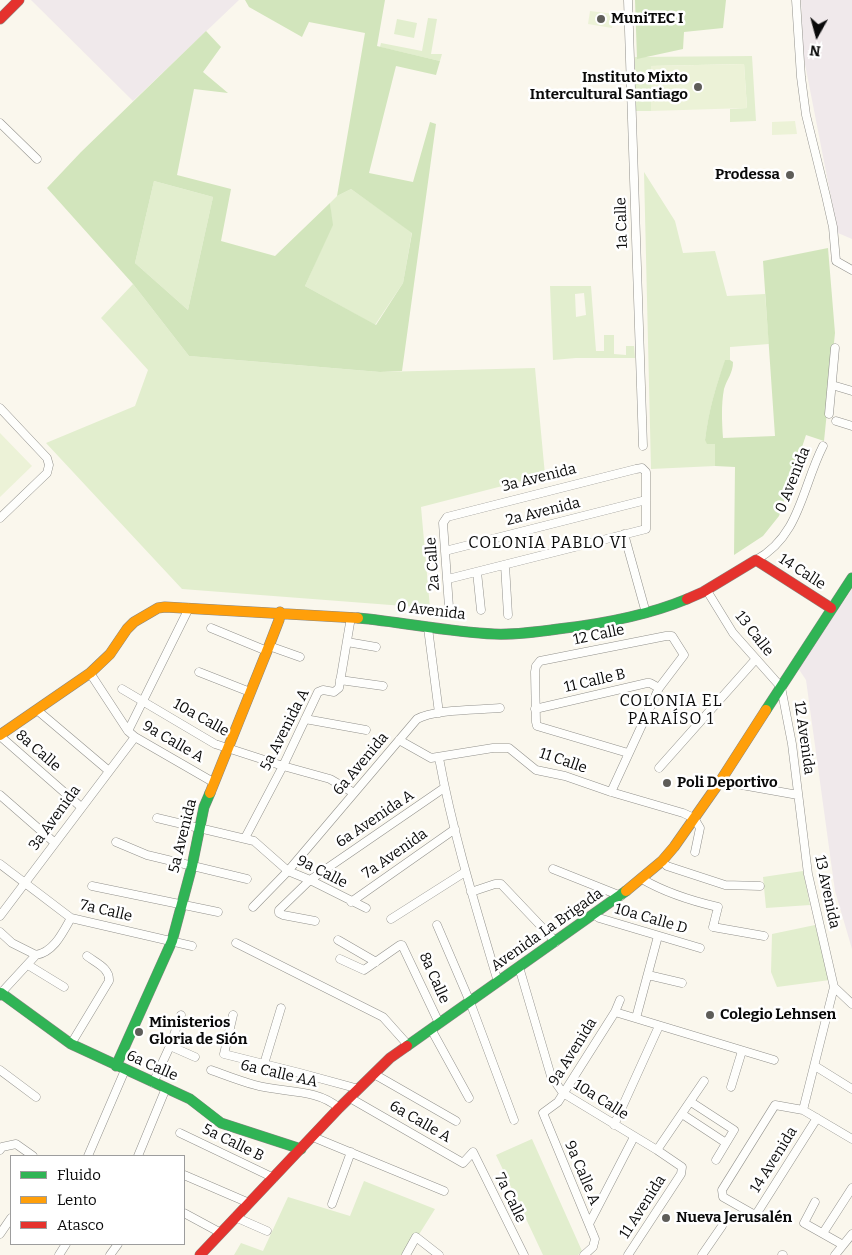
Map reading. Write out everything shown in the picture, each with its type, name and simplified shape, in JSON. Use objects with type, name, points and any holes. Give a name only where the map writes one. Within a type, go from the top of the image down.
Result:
[{"type":"street","points":[[0,19],[19,0]]},
{"type":"street","name":"1a Calle","points":[[628,0],[631,194],[643,446]]},
{"type":"street","points":[[796,0],[806,115],[833,227],[836,261],[852,270]]},
{"type":"street","points":[[0,123],[37,159]]},
{"type":"street","points":[[829,414],[836,348]]},
{"type":"street","points":[[832,385],[852,391]]},
{"type":"street","points":[[0,408],[47,458],[49,465],[47,473],[0,518]]},
{"type":"street","points":[[836,421],[852,426]]},
{"type":"street","name":"0 Avenida","points":[[0,736],[90,673],[110,654],[134,622],[158,608],[280,612],[351,617],[428,628],[495,634],[530,633],[600,624],[667,607],[703,592],[779,544],[791,527],[823,446]]},
{"type":"street","name":"3a Avenida","points":[[444,519],[642,468],[646,472],[646,500]]},
{"type":"street","points":[[448,579],[646,529],[646,500]]},
{"type":"street","name":"2a Avenida","points":[[445,551],[646,500]]},
{"type":"street","name":"2a Calle","points":[[444,519],[449,607]]},
{"type":"street","points":[[624,534],[646,612]]},
{"type":"street","name":"14 Calle","points":[[756,560],[831,608]]},
{"type":"street","points":[[505,564],[508,615]]},
{"type":"street","points":[[476,572],[481,610]]},
{"type":"street","name":"Avenida La Brigada","points":[[200,1255],[339,1108],[390,1058],[595,915],[621,896],[662,861],[721,780],[852,578]]},
{"type":"street","name":"13 Calle","points":[[709,594],[733,633],[781,687]]},
{"type":"street","points":[[128,731],[189,608]]},
{"type":"street","name":"5a Avenida","points":[[88,1155],[120,1068],[172,941],[192,866],[204,807],[268,649],[279,620],[280,612]]},
{"type":"street","points":[[351,617],[340,680],[383,686]]},
{"type":"street","points":[[211,628],[268,649],[300,657]]},
{"type":"street","points":[[428,628],[439,713]]},
{"type":"street","name":"12 Calle","points":[[535,709],[536,666],[540,661],[672,636],[684,657],[659,688]]},
{"type":"street","points":[[347,642],[376,647]]},
{"type":"street","points":[[659,768],[755,660]]},
{"type":"street","points":[[199,672],[250,692]]},
{"type":"street","name":"9a Calle A","points":[[90,673],[128,731],[135,738],[214,782]]},
{"type":"street","name":"5a Avenida A","points":[[246,838],[318,692],[323,690],[334,692],[337,690],[340,680]]},
{"type":"street","name":"11 Calle B","points":[[535,709],[647,683],[659,688]]},
{"type":"street","name":"12 Avenida","points":[[781,687],[792,744],[798,794]]},
{"type":"street","points":[[611,792],[659,688]]},
{"type":"street","name":"10a Calle","points":[[122,689],[215,744],[330,779],[354,793]]},
{"type":"street","name":"6a Avenida","points":[[253,907],[288,871],[417,718],[423,715],[439,713],[500,708]]},
{"type":"street","points":[[535,709],[537,726],[628,753]]},
{"type":"street","points":[[37,710],[109,771]]},
{"type":"street","points":[[305,719],[366,730]]},
{"type":"street","name":"8a Calle","points":[[0,736],[81,807]]},
{"type":"street","name":"3a Avenida","points":[[0,916],[135,738]]},
{"type":"street","name":"11 Calle","points":[[400,740],[422,755],[431,758],[493,748],[508,748],[536,770],[565,776],[611,792],[684,813],[694,818]]},
{"type":"street","points":[[438,758],[465,872],[498,982]]},
{"type":"street","points":[[721,780],[798,794]]},
{"type":"street","name":"6a Avenida A","points":[[315,921],[280,913],[279,910],[310,880],[444,788]]},
{"type":"street","name":"13 Avenida","points":[[798,794],[810,887],[834,987],[803,1110]]},
{"type":"street","points":[[0,795],[55,843]]},
{"type":"street","name":"9a Calle","points":[[157,818],[254,841],[288,871],[366,908]]},
{"type":"street","points":[[694,818],[700,828],[695,852]]},
{"type":"street","name":"7a Avenida","points":[[350,902],[455,828]]},
{"type":"street","points":[[116,842],[146,855],[247,879]]},
{"type":"street","points":[[662,861],[667,866],[725,884],[760,886]]},
{"type":"street","name":"7a Calle","points":[[0,865],[72,918],[192,946]]},
{"type":"street","points":[[553,869],[621,896]]},
{"type":"street","points":[[391,919],[465,872]]},
{"type":"street","points":[[642,879],[690,900],[718,907],[713,927],[764,936]]},
{"type":"street","points":[[471,892],[495,884],[501,884],[556,942]]},
{"type":"street","points":[[92,886],[218,912]]},
{"type":"street","name":"10a Calle D","points":[[595,915],[599,918],[700,948]]},
{"type":"street","points":[[0,932],[12,943],[36,954],[43,954],[49,950],[72,918]]},
{"type":"street","points":[[438,925],[470,1002],[514,1120]]},
{"type":"street","points":[[636,1018],[658,936]]},
{"type":"street","points":[[338,940],[376,962],[363,970],[340,958]]},
{"type":"street","points":[[236,943],[378,1014],[383,1017],[408,1045]]},
{"type":"street","name":"8a Calle","points":[[376,962],[402,945],[435,1026],[470,1098]]},
{"type":"street","points":[[0,993],[28,965],[36,954]]},
{"type":"street","points":[[71,1044],[109,981],[106,970],[87,956]]},
{"type":"street","points":[[28,965],[64,987]]},
{"type":"street","name":"10a Calle","points":[[519,967],[551,1076],[563,1093],[681,1166],[681,1174]]},
{"type":"street","points":[[648,975],[682,983]]},
{"type":"street","points":[[834,987],[852,1004]]},
{"type":"street","name":"6a Calle","points":[[0,993],[71,1044],[190,1099],[221,1123],[301,1149]]},
{"type":"street","name":"9a Avenida","points":[[543,1114],[543,1112],[558,1102],[615,1012],[620,1000]]},
{"type":"street","points":[[264,1064],[280,1008]]},
{"type":"street","points":[[615,1012],[774,1060]]},
{"type":"street","points":[[153,1083],[170,1046],[181,1015]]},
{"type":"street","points":[[233,1015],[224,1054],[359,1089]]},
{"type":"street","points":[[614,1124],[659,1026]]},
{"type":"street","points":[[170,1046],[195,1057]]},
{"type":"street","points":[[731,1087],[742,1051]]},
{"type":"street","points":[[815,1066],[852,1088]]},
{"type":"street","points":[[0,1070],[36,1097]]},
{"type":"street","name":"6a Calle AA","points":[[211,1070],[254,1085],[326,1098],[339,1108]]},
{"type":"street","points":[[374,1074],[456,1122]]},
{"type":"street","points":[[657,1150],[704,1081]]},
{"type":"street","points":[[138,1155],[166,1088]]},
{"type":"street","name":"6a Calle A","points":[[350,1098],[462,1163],[473,1152]]},
{"type":"street","points":[[691,1102],[734,1130],[716,1160]]},
{"type":"street","name":"14 Avenida","points":[[803,1110],[774,1106],[722,1190],[723,1197],[753,1214],[757,1213],[817,1118]]},
{"type":"street","points":[[803,1110],[852,1140]]},
{"type":"street","name":"9a Calle A","points":[[543,1114],[595,1239],[594,1244],[584,1255]]},
{"type":"street","points":[[682,1114],[726,1143]]},
{"type":"street","name":"5a Calle B","points":[[180,1133],[274,1178]]},
{"type":"street","points":[[313,1137],[444,1191]]},
{"type":"street","points":[[589,1224],[634,1137]]},
{"type":"street","points":[[1,1148],[16,1144],[32,1155]]},
{"type":"street","points":[[332,1204],[351,1152]]},
{"type":"street","name":"7a Calle","points":[[473,1152],[524,1255]]},
{"type":"street","name":"11 Avenida","points":[[628,1255],[681,1174]]},
{"type":"street","points":[[185,1175],[249,1203]]},
{"type":"street","points":[[823,1233],[852,1188]]},
{"type":"street","points":[[814,1202],[804,1223],[843,1245]]},
{"type":"street","points":[[185,1214],[221,1233]]},
{"type":"street","points":[[235,1218],[267,1231]]},
{"type":"street","points":[[0,1234],[10,1219]]},
{"type":"street","points":[[702,1255],[722,1226]]},
{"type":"street","points":[[835,1255],[852,1234]]},
{"type":"street","points":[[406,1255],[416,1237],[439,1255]]},
{"type":"shaded area","points":[[31,0],[239,0],[133,101]]},
{"type":"shaded area","points":[[801,0],[852,0],[852,239],[838,233],[803,54]]},
{"type":"shaded area","points":[[852,589],[852,949],[835,891],[806,680],[798,668]]},
{"type":"green space","points":[[245,0],[385,0],[377,46],[440,61],[436,75],[396,66],[369,173],[413,182],[430,122],[436,124],[402,371],[380,372],[189,356],[133,284],[47,188],[81,152],[206,31],[221,47],[203,72],[228,93],[194,89],[177,175],[231,189],[221,241],[275,256],[330,203],[333,225],[305,286],[376,325],[403,283],[412,233],[351,189],[337,196],[365,33],[309,22],[302,37],[249,7]],"holes":[[[154,181],[213,197],[188,310],[135,263]]]},
{"type":"green space","points":[[635,0],[726,0],[723,28],[684,32],[683,49],[637,59]]},
{"type":"green space","name":"MuniTEC I","points":[[590,11],[614,14],[612,28],[588,24]]},
{"type":"green space","points":[[428,18],[437,19],[431,54],[442,54],[440,61],[380,47],[381,43],[422,51]]},
{"type":"green space","points":[[397,19],[417,23],[414,38],[394,34]]},
{"type":"green space","name":"Instituto Mixto Intercultural Santiago","points":[[752,56],[756,121],[730,122],[730,109],[747,108],[744,64],[651,66],[651,111],[635,111],[635,57]]},
{"type":"green space","name":"Instituto Mixto Intercultural Santiago","points":[[744,64],[747,108],[651,111],[651,66]]},
{"type":"green space","points":[[795,121],[797,134],[772,135],[772,122]]},
{"type":"green space","points":[[644,172],[675,221],[683,253],[715,251],[727,296],[765,294],[769,344],[730,347],[730,360],[725,361],[715,390],[705,440],[715,444],[715,466],[651,469]]},
{"type":"green space","points":[[154,181],[213,197],[188,310],[135,263]]},
{"type":"green space","points":[[351,189],[412,232],[403,283],[375,325],[305,286],[332,225],[330,203],[337,196]]},
{"type":"green space","points":[[828,248],[835,333],[824,441],[806,435],[779,516],[763,536],[734,555],[735,467],[715,466],[715,444],[707,444],[705,440],[710,409],[718,380],[725,360],[733,362],[723,395],[723,438],[775,436],[763,261]]},
{"type":"green space","points":[[133,284],[189,356],[380,372],[535,368],[545,475],[421,507],[430,608],[182,589],[46,443],[135,406],[148,370],[101,318]]},
{"type":"green space","points":[[550,286],[591,286],[596,351],[604,351],[604,335],[614,335],[614,354],[626,355],[626,346],[634,346],[635,358],[553,360]],"holes":[[[584,293],[586,315],[576,317],[575,294]]]},
{"type":"green space","points":[[0,433],[32,466],[0,497]]},
{"type":"green space","points":[[803,871],[810,905],[766,908],[763,877]]},
{"type":"green space","points":[[815,925],[830,980],[777,987],[771,972],[772,934]]},
{"type":"green space","points":[[532,1139],[582,1251],[578,1255],[543,1255],[496,1155]]},
{"type":"green space","points":[[364,1181],[435,1209],[406,1255],[234,1255],[241,1243],[263,1251],[288,1197],[350,1216]]},
{"type":"traffic: fast","points":[[766,710],[852,578]]},
{"type":"traffic: fast","points":[[358,618],[477,633],[518,634],[607,622],[656,610],[687,599]]},
{"type":"traffic: fast","points":[[116,1066],[172,941],[192,866],[204,807],[210,793]]},
{"type":"traffic: fast","points":[[407,1046],[626,891]]},
{"type":"traffic: fast","points":[[0,995],[1,993],[71,1044],[190,1099],[221,1123],[301,1149]]},
{"type":"traffic: slow","points":[[0,735],[90,673],[110,654],[134,622],[158,608],[358,618]]},
{"type":"traffic: slow","points":[[210,793],[269,646],[279,620],[280,612]]},
{"type":"traffic: slow","points":[[626,891],[662,861],[674,847],[721,780],[766,710]]},
{"type":"traffic: jam","points":[[0,19],[19,0]]},
{"type":"traffic: jam","points":[[687,599],[703,592],[756,560],[831,608]]},
{"type":"traffic: jam","points":[[200,1255],[339,1108],[390,1058],[407,1046]]},
{"type":"place","name":"MuniTEC I","points":[[601,19]]},
{"type":"place","name":"Instituto Mixto Intercultural Santiago","points":[[698,87]]},
{"type":"place","name":"Prodessa","points":[[790,175]]},
{"type":"place","name":"Poli Deportivo","points":[[667,783]]},
{"type":"place","name":"Colegio Lehnsen","points":[[710,1015]]},
{"type":"place","name":"Ministerios Gloria de Sión","points":[[139,1032]]},
{"type":"place","name":"Nueva Jerusalén","points":[[666,1218]]},
{"type":"district","name":"COLONIA PABLO VI","points":[[548,544]]},
{"type":"district","name":"COLONIA EL PARAÍSO 1","points":[[671,711]]}]
